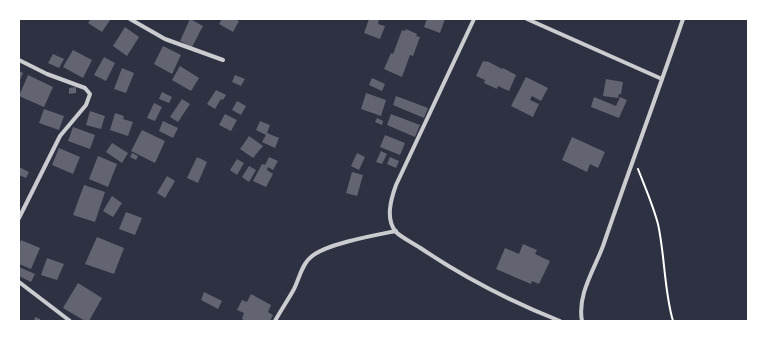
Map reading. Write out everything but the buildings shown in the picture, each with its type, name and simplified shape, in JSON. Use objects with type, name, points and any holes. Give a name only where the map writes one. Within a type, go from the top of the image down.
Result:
[{"type":"street","points":[[130,19],[165,39],[223,60]]},
{"type":"street","points":[[474,19],[396,185],[390,201],[389,216],[396,231],[433,256],[476,282],[537,312],[560,321]]},
{"type":"street","points":[[526,19],[662,79]]},
{"type":"street","points":[[582,321],[580,311],[582,298],[602,249],[683,19]]},
{"type":"street","points":[[19,60],[47,74],[85,88],[90,94],[86,105],[60,136],[19,218]]},
{"type":"street","points":[[275,321],[311,256],[328,248],[396,231]]},
{"type":"street","points":[[19,282],[70,321]]},
{"type":"path","points":[[634,156],[657,223],[664,262],[668,305],[673,321]]}]
